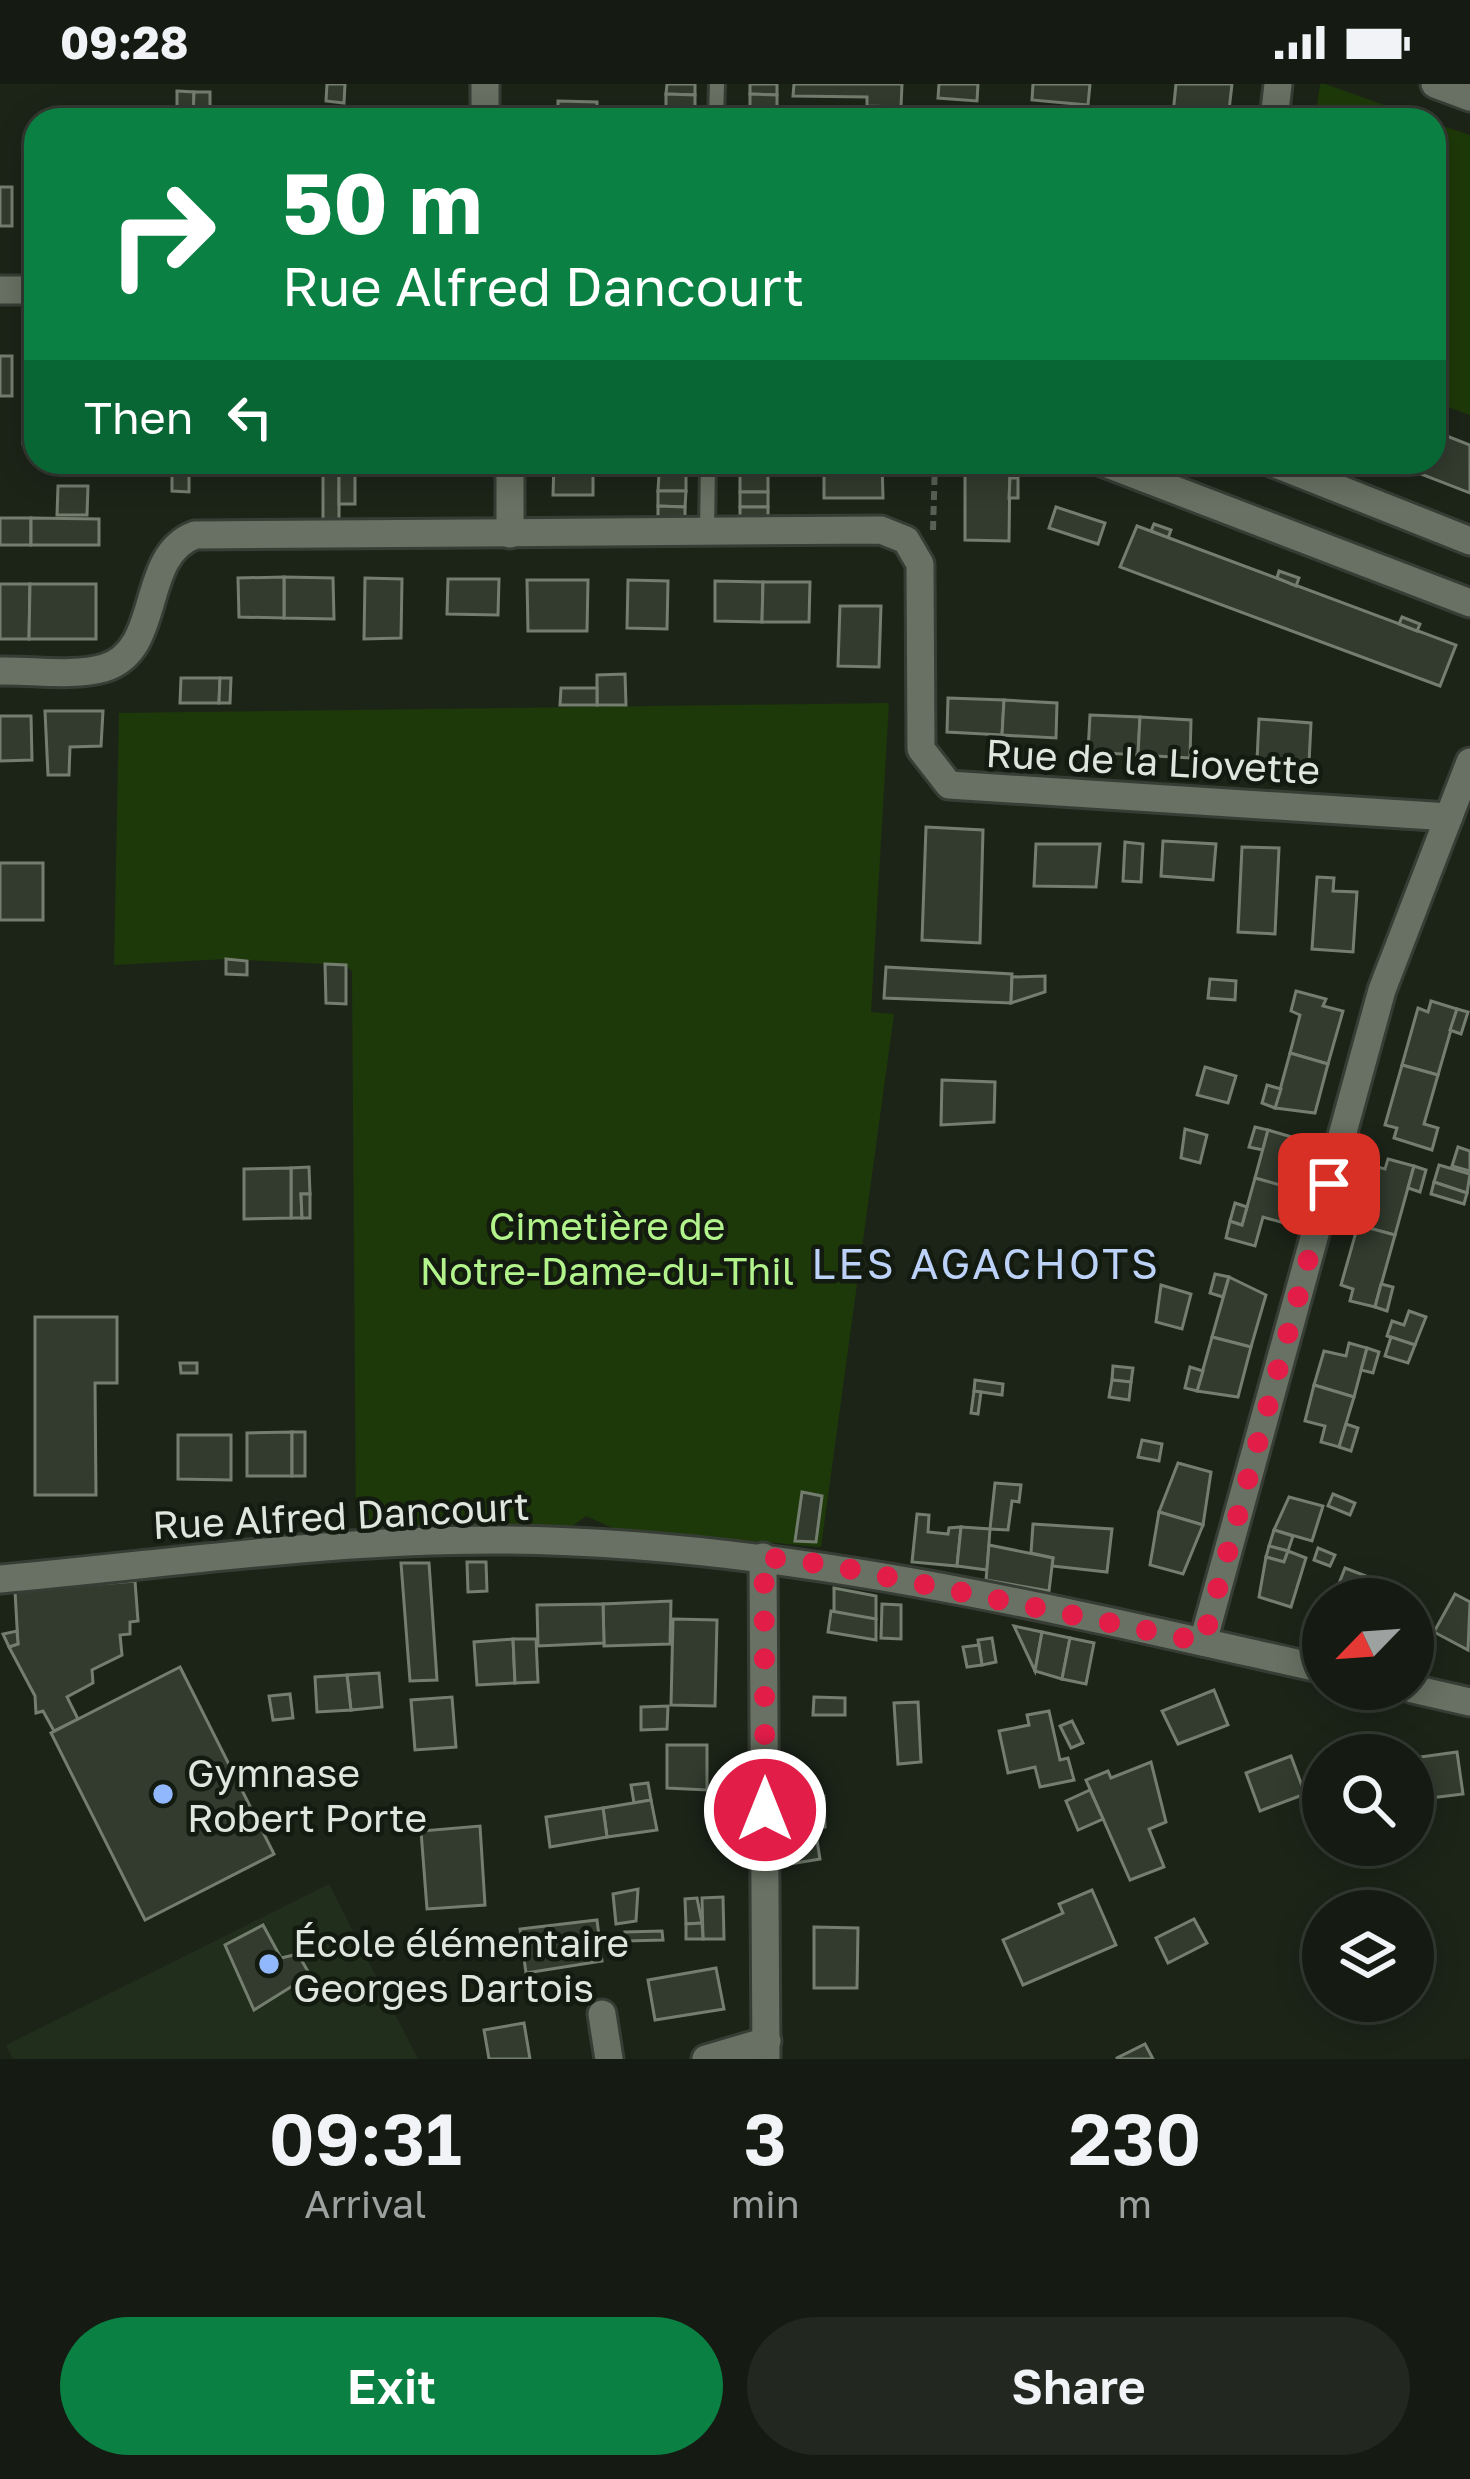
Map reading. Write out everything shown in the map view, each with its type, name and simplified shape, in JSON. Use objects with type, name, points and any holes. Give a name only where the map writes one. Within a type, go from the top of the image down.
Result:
[{"type":"street","points":[[1435,84],[1470,97]]},
{"type":"street","points":[[509,534],[510,474]]},
{"type":"street","points":[[1159,474],[1470,603]]},
{"type":"street","points":[[1301,474],[1470,541]]},
{"type":"street","points":[[0,671],[92,670],[120,660],[136,641],[167,557],[196,535],[881,530],[914,549]]},
{"type":"street","name":"Rue de la Liovette","points":[[914,549],[922,584],[921,749],[939,779],[949,785],[1449,817]]},
{"type":"street","points":[[1203,1642],[1382,990],[1470,762]]},
{"type":"street","name":"Rue Alfred Dancourt","points":[[0,1580],[460,1540],[764,1557],[830,1565],[1302,1664]]},
{"type":"street","points":[[706,2059],[767,2050],[764,1557]]},
{"type":"street","points":[[1434,1694],[1470,1702]]},
{"type":"street","points":[[602,2014],[609,2059]]},
{"type":"lane","points":[[707,531],[708,474]]},
{"type":"path","points":[[914,549],[935,528],[935,474]]},
{"type":"shaded area","name":"École élémentaire Georges Dartois","points":[[329,1884],[418,2059],[13,2059],[6,2045]]},
{"type":"green space","points":[[1320,84],[1325,84],[1393,108],[1317,108]]},
{"type":"green space","points":[[1446,127],[1470,135],[1470,415],[1446,406]]},
{"type":"green space","name":"Cimetière de Notre-Dame-du-Thil","points":[[889,703],[871,1012],[894,1014],[821,1547],[615,1529],[586,1516],[566,1531],[356,1530],[352,971],[345,965],[226,959],[114,965],[119,713]]},
{"type":"building","points":[[327,84],[345,84],[344,103],[326,101]]},
{"type":"building","points":[[667,84],[695,84],[695,95],[666,94]]},
{"type":"building","points":[[750,84],[777,84],[777,95],[750,94]]},
{"type":"building","points":[[794,84],[902,84],[901,107],[867,106],[867,97],[793,96]]},
{"type":"building","points":[[939,84],[978,84],[977,101],[938,98]]},
{"type":"building","points":[[1033,84],[1090,84],[1088,105],[1032,100]]},
{"type":"building","points":[[1176,84],[1232,84],[1229,108],[1174,108]]},
{"type":"building","points":[[177,91],[194,92],[193,108],[177,108]]},
{"type":"building","points":[[194,92],[210,92],[210,108],[193,108]]},
{"type":"building","points":[[666,94],[695,95],[695,108],[666,108]]},
{"type":"building","points":[[750,94],[777,95],[777,108],[750,108]]},
{"type":"building","points":[[558,101],[597,102],[597,108],[558,108]]},
{"type":"building","points":[[0,187],[12,187],[12,226],[0,226]]},
{"type":"building","points":[[0,356],[12,356],[12,396],[0,396]]},
{"type":"building","points":[[1446,436],[1470,445],[1470,493],[1421,474],[1446,474]]},
{"type":"building","points":[[172,474],[189,474],[189,492],[172,491]]},
{"type":"building","points":[[323,474],[339,474],[339,520],[323,521]]},
{"type":"building","points":[[339,474],[355,474],[355,504],[339,504]]},
{"type":"building","points":[[554,474],[593,474],[593,495],[553,495]]},
{"type":"building","points":[[659,474],[686,474],[686,491],[658,491]]},
{"type":"building","points":[[824,474],[882,474],[883,498],[824,498]]},
{"type":"building","points":[[965,474],[1010,474],[1009,541],[965,540]]},
{"type":"building","points":[[740,475],[768,475],[768,492],[740,492]]},
{"type":"building","points":[[1010,478],[1018,478],[1018,498],[1009,498]]},
{"type":"building","points":[[58,486],[88,486],[87,515],[57,515]]},
{"type":"building","points":[[658,491],[686,491],[685,507],[658,506]]},
{"type":"building","points":[[740,492],[768,492],[768,507],[740,507]]},
{"type":"building","points":[[658,506],[685,507],[685,524],[658,523]]},
{"type":"building","points":[[740,507],[768,507],[768,524],[740,524]]},
{"type":"building","points":[[1056,507],[1105,523],[1098,544],[1049,528]]},
{"type":"building","points":[[0,518],[31,518],[31,545],[0,545]]},
{"type":"building","points":[[31,518],[99,519],[99,545],[31,545]]},
{"type":"building","points":[[1154,524],[1171,530],[1168,538],[1151,531]]},
{"type":"building","points":[[1137,526],[1456,645],[1440,686],[1120,567]]},
{"type":"building","points":[[1279,571],[1299,578],[1296,586],[1277,578]]},
{"type":"building","points":[[284,577],[333,578],[334,619],[284,618]]},
{"type":"building","points":[[284,577],[284,618],[239,617],[238,578]]},
{"type":"building","points":[[365,578],[402,579],[401,638],[364,639]]},
{"type":"building","points":[[448,579],[499,579],[498,615],[447,614]]},
{"type":"building","points":[[527,580],[588,580],[587,631],[528,631]]},
{"type":"building","points":[[628,580],[668,581],[667,629],[627,628]]},
{"type":"building","points":[[715,581],[763,582],[762,622],[715,621]]},
{"type":"building","points":[[763,582],[810,582],[809,622],[762,622]]},
{"type":"building","points":[[0,584],[30,584],[29,639],[0,639]]},
{"type":"building","points":[[30,584],[96,584],[96,639],[29,639]]},
{"type":"building","points":[[840,606],[881,606],[879,667],[838,666]]},
{"type":"building","points":[[1402,617],[1420,624],[1417,631],[1399,624]]},
{"type":"building","points":[[625,674],[626,705],[597,705],[597,675]]},
{"type":"building","points":[[181,678],[220,678],[219,703],[180,703]]},
{"type":"building","points":[[220,678],[231,678],[230,703],[219,703]]},
{"type":"building","points":[[561,688],[597,688],[597,705],[560,705]]},
{"type":"building","points":[[948,698],[1004,700],[1002,735],[947,732]]},
{"type":"building","points":[[1004,700],[1057,703],[1056,738],[1002,735]]},
{"type":"building","points":[[45,711],[103,711],[101,746],[70,747],[69,775],[48,775]]},
{"type":"building","points":[[1090,715],[1140,717],[1138,755],[1088,752]]},
{"type":"building","points":[[0,716],[31,716],[32,760],[0,761]]},
{"type":"building","points":[[1140,717],[1191,720],[1190,758],[1138,755]]},
{"type":"building","points":[[1259,719],[1311,723],[1309,763],[1257,760]]},
{"type":"building","points":[[926,827],[983,830],[980,943],[922,940]]},
{"type":"building","points":[[1163,841],[1216,844],[1213,880],[1161,876]]},
{"type":"building","points":[[1125,842],[1143,844],[1141,882],[1123,881]]},
{"type":"building","points":[[1036,844],[1100,844],[1096,887],[1034,886]]},
{"type":"building","points":[[1242,847],[1279,848],[1275,934],[1238,932]]},
{"type":"building","points":[[0,863],[43,863],[43,920],[0,920]]},
{"type":"building","points":[[1317,877],[1334,878],[1333,891],[1357,892],[1353,952],[1312,949]]},
{"type":"building","points":[[226,959],[247,961],[247,975],[226,974]]},
{"type":"building","points":[[325,964],[346,965],[346,1004],[326,1003]]},
{"type":"building","points":[[886,967],[1012,974],[1011,1003],[884,998]]},
{"type":"building","points":[[1045,976],[1045,992],[1011,1003],[1012,977]]},
{"type":"building","points":[[1210,979],[1236,981],[1235,1000],[1208,998]]},
{"type":"building","points":[[1296,991],[1326,999],[1323,1006],[1343,1011],[1328,1064],[1290,1053],[1300,1015],[1291,1011]]},
{"type":"building","points":[[1431,1001],[1457,1009],[1438,1075],[1402,1065],[1418,1008],[1428,1012]]},
{"type":"building","points":[[1457,1009],[1468,1012],[1461,1034],[1450,1030]]},
{"type":"building","points":[[1290,1053],[1328,1064],[1315,1113],[1275,1108]]},
{"type":"building","points":[[1402,1065],[1438,1075],[1424,1124],[1438,1128],[1432,1150],[1394,1138],[1397,1128],[1385,1125]]},
{"type":"building","points":[[1205,1067],[1236,1076],[1228,1103],[1197,1095]]},
{"type":"building","points":[[942,1080],[995,1082],[994,1122],[941,1125]]},
{"type":"building","points":[[1267,1085],[1281,1089],[1275,1108],[1262,1103]]},
{"type":"building","points":[[1255,1127],[1268,1130],[1263,1150],[1249,1147]]},
{"type":"building","points":[[1185,1129],[1207,1135],[1200,1163],[1181,1158]]},
{"type":"building","points":[[1268,1130],[1292,1137],[1288,1150],[1304,1155],[1294,1189],[1255,1178]]},
{"type":"building","points":[[1458,1147],[1470,1151],[1470,1171],[1452,1166]]},
{"type":"building","points":[[1388,1159],[1414,1166],[1395,1235],[1358,1225],[1374,1166],[1385,1169]]},
{"type":"building","points":[[1439,1165],[1470,1174],[1467,1193],[1434,1182]]},
{"type":"building","points":[[1414,1166],[1426,1170],[1420,1192],[1408,1188]]},
{"type":"building","points":[[309,1167],[310,1194],[301,1194],[302,1218],[291,1218],[291,1168]]},
{"type":"building","points":[[291,1168],[291,1218],[244,1219],[244,1169]]},
{"type":"building","points":[[1255,1178],[1294,1189],[1284,1223],[1263,1217],[1255,1246],[1226,1238],[1230,1221],[1242,1225]]},
{"type":"building","points":[[1434,1182],[1467,1193],[1464,1204],[1431,1194]]},
{"type":"building","points":[[301,1194],[310,1194],[310,1218],[302,1218]]},
{"type":"building","points":[[1235,1203],[1247,1207],[1242,1225],[1230,1221]]},
{"type":"building","points":[[1358,1225],[1395,1235],[1375,1307],[1350,1301],[1353,1289],[1341,1285]]},
{"type":"building","points":[[1215,1274],[1229,1277],[1223,1297],[1210,1293]]},
{"type":"building","points":[[1229,1277],[1266,1295],[1251,1347],[1212,1337]]},
{"type":"building","points":[[1381,1284],[1393,1287],[1387,1311],[1375,1307]]},
{"type":"building","points":[[1161,1285],[1191,1294],[1182,1329],[1156,1322]]},
{"type":"building","points":[[1409,1311],[1426,1317],[1415,1345],[1387,1336],[1392,1321],[1404,1325]]},
{"type":"building","points":[[35,1317],[117,1317],[117,1383],[95,1383],[96,1495],[35,1495]]},
{"type":"building","points":[[1212,1337],[1251,1347],[1238,1397],[1197,1391]]},
{"type":"building","points":[[1391,1337],[1415,1345],[1408,1363],[1385,1356]]},
{"type":"building","points":[[1349,1343],[1367,1348],[1354,1397],[1314,1385],[1324,1351],[1346,1356]]},
{"type":"building","points":[[1367,1348],[1379,1352],[1373,1373],[1361,1370]]},
{"type":"building","points":[[180,1363],[197,1363],[197,1373],[181,1373]]},
{"type":"building","points":[[1113,1366],[1133,1368],[1131,1382],[1112,1380]]},
{"type":"building","points":[[1190,1367],[1203,1371],[1197,1391],[1185,1388]]},
{"type":"building","points":[[975,1380],[1003,1384],[1002,1395],[974,1391]]},
{"type":"building","points":[[1112,1380],[1131,1382],[1129,1400],[1109,1397]]},
{"type":"building","points":[[1314,1385],[1354,1397],[1339,1447],[1321,1442],[1325,1426],[1305,1421]]},
{"type":"building","points":[[974,1391],[981,1392],[978,1414],[971,1413]]},
{"type":"building","points":[[1346,1424],[1358,1428],[1351,1451],[1339,1447]]},
{"type":"building","points":[[292,1432],[292,1476],[247,1476],[247,1433]]},
{"type":"building","points":[[292,1432],[305,1432],[305,1476],[292,1476]]},
{"type":"building","points":[[178,1435],[231,1435],[231,1480],[178,1479]]},
{"type":"building","points":[[1142,1440],[1162,1444],[1159,1461],[1138,1457]]},
{"type":"building","points":[[1178,1463],[1211,1472],[1203,1525],[1159,1512]]},
{"type":"building","points":[[995,1483],[1021,1485],[1019,1502],[1012,1501],[1008,1530],[990,1529]]},
{"type":"building","points":[[802,1492],[822,1496],[816,1542],[795,1541]]},
{"type":"building","points":[[1333,1494],[1355,1503],[1350,1515],[1328,1506]]},
{"type":"building","points":[[1289,1497],[1323,1506],[1312,1541],[1274,1530]]},
{"type":"building","points":[[1159,1512],[1203,1525],[1183,1574],[1150,1565]]},
{"type":"building","points":[[917,1514],[929,1515],[928,1532],[948,1534],[949,1528],[961,1527],[957,1566],[912,1562]]},
{"type":"building","points":[[1033,1524],[1112,1529],[1107,1572],[1052,1566],[1053,1558],[1031,1553]]},
{"type":"building","points":[[961,1527],[990,1529],[987,1570],[957,1566]]},
{"type":"building","points":[[1274,1530],[1293,1536],[1288,1551],[1269,1546]]},
{"type":"building","points":[[989,1545],[1053,1558],[1049,1591],[986,1580]]},
{"type":"building","points":[[1269,1546],[1288,1551],[1284,1562],[1266,1557]]},
{"type":"building","points":[[1318,1548],[1335,1555],[1330,1566],[1314,1560]]},
{"type":"building","points":[[1288,1551],[1306,1558],[1291,1607],[1259,1597],[1266,1557],[1284,1562]]},
{"type":"building","points":[[467,1562],[486,1562],[487,1591],[468,1592]]},
{"type":"building","points":[[401,1563],[429,1563],[437,1680],[410,1681]]},
{"type":"building","points":[[1345,1568],[1371,1578],[1341,1578]]},
{"type":"building","points":[[135,1581],[138,1621],[130,1622],[130,1634],[120,1635],[122,1655],[92,1670],[93,1683],[67,1697],[78,1719],[54,1731],[43,1711],[36,1713],[35,1696],[9,1647],[18,1644],[15,1591]]},
{"type":"building","points":[[834,1588],[876,1596],[876,1619],[834,1614]]},
{"type":"building","points":[[1455,1594],[1470,1602],[1468,1650],[1434,1632]]},
{"type":"building","points":[[671,1601],[670,1644],[604,1646],[603,1604]]},
{"type":"building","points":[[603,1604],[604,1643],[538,1646],[537,1605]]},
{"type":"building","points":[[882,1604],[901,1605],[901,1639],[881,1638]]},
{"type":"building","points":[[831,1611],[876,1619],[876,1640],[828,1632]]},
{"type":"building","points":[[673,1619],[717,1620],[715,1706],[671,1705]]},
{"type":"building","points":[[1014,1626],[1042,1632],[1035,1671]]},
{"type":"building","points":[[17,1631],[18,1644],[9,1647],[3,1634]]},
{"type":"building","points":[[1042,1632],[1070,1638],[1062,1679],[1035,1671]]},
{"type":"building","points":[[992,1638],[996,1662],[982,1665],[978,1640]]},
{"type":"building","points":[[1070,1638],[1094,1643],[1086,1684],[1062,1679]]},
{"type":"building","points":[[513,1639],[515,1683],[477,1685],[474,1642]]},
{"type":"building","points":[[513,1639],[536,1639],[538,1682],[515,1683]]},
{"type":"building","points":[[979,1645],[982,1665],[967,1667],[963,1647]]},
{"type":"building","name":"Gymnase Robert Porte","points":[[180,1667],[274,1854],[145,1920],[51,1733]]},
{"type":"building","points":[[379,1673],[382,1707],[351,1710],[347,1675]]},
{"type":"building","points":[[347,1675],[351,1710],[317,1712],[315,1677]]},
{"type":"building","points":[[1214,1690],[1228,1725],[1178,1744],[1162,1711]]},
{"type":"building","points":[[290,1694],[293,1718],[273,1720],[269,1696]]},
{"type":"building","points":[[452,1697],[456,1747],[415,1750],[411,1700]]},
{"type":"building","points":[[814,1697],[845,1698],[845,1715],[813,1715]]},
{"type":"building","points":[[918,1702],[921,1762],[898,1764],[894,1703]]},
{"type":"building","points":[[668,1706],[667,1729],[641,1730],[641,1707]]},
{"type":"building","points":[[1049,1711],[1060,1760],[1068,1758],[1074,1780],[1040,1787],[1035,1767],[1008,1773],[999,1731],[1029,1725],[1027,1715]]},
{"type":"building","points":[[1072,1721],[1083,1743],[1071,1748],[1060,1726]]},
{"type":"building","points":[[667,1745],[707,1745],[707,1790],[667,1788]]},
{"type":"building","points":[[1457,1752],[1463,1794],[1434,1798],[1434,1755]]},
{"type":"building","points":[[1291,1756],[1302,1795],[1260,1811],[1246,1773]]},
{"type":"building","points":[[1151,1762],[1166,1822],[1149,1829],[1164,1867],[1130,1880],[1086,1780],[1108,1771],[1111,1778]]},
{"type":"building","points":[[648,1783],[651,1800],[634,1803],[631,1785]]},
{"type":"building","points":[[1090,1790],[1103,1819],[1078,1830],[1066,1801]]},
{"type":"building","points":[[824,1796],[825,1827],[801,1830],[802,1798]]},
{"type":"building","points":[[651,1800],[657,1830],[607,1837],[603,1808]]},
{"type":"building","points":[[603,1808],[607,1837],[550,1847],[546,1817]]},
{"type":"building","points":[[480,1826],[485,1905],[427,1909],[421,1831]]},
{"type":"building","points":[[815,1828],[820,1859],[790,1864],[787,1831]]},
{"type":"building","points":[[638,1889],[636,1921],[616,1924],[613,1894]]},
{"type":"building","points":[[1092,1890],[1116,1945],[1023,1985],[1003,1940],[1063,1913],[1059,1904]]},
{"type":"building","points":[[723,1897],[724,1939],[703,1939],[702,1898]]},
{"type":"building","points":[[697,1898],[702,1923],[686,1924],[685,1899]]},
{"type":"building","points":[[1194,1919],[1207,1943],[1168,1963],[1156,1938]]},
{"type":"building","points":[[597,1920],[602,1961],[526,1973],[520,1929]]},
{"type":"building","points":[[702,1923],[703,1939],[686,1939],[686,1924]]},
{"type":"building","points":[[263,1925],[281,1958],[298,1954],[310,1975],[254,2010],[225,1945]]},
{"type":"building","points":[[814,1927],[858,1928],[857,1988],[814,1988]]},
{"type":"building","points":[[662,1931],[663,1940],[626,1941],[625,1932]]},
{"type":"building","points":[[716,1968],[724,2009],[655,2020],[648,1980]]},
{"type":"building","points":[[524,2023],[530,2059],[489,2059],[484,2030]]},
{"type":"building","points":[[1145,2044],[1153,2059],[1117,2059],[1117,2058]]},
{"type":"place","name":"Gymnase Robert Porte","points":[[163,1794]]},
{"type":"place","name":"École élémentaire Georges Dartois","points":[[269,1964]]},
{"type":"district","name":"LES AGACHOTS","points":[[986,1263]]},
{"type":"route","points":[[765,1810],[764,1557],[830,1565],[1203,1642],[1329,1184]]}]
